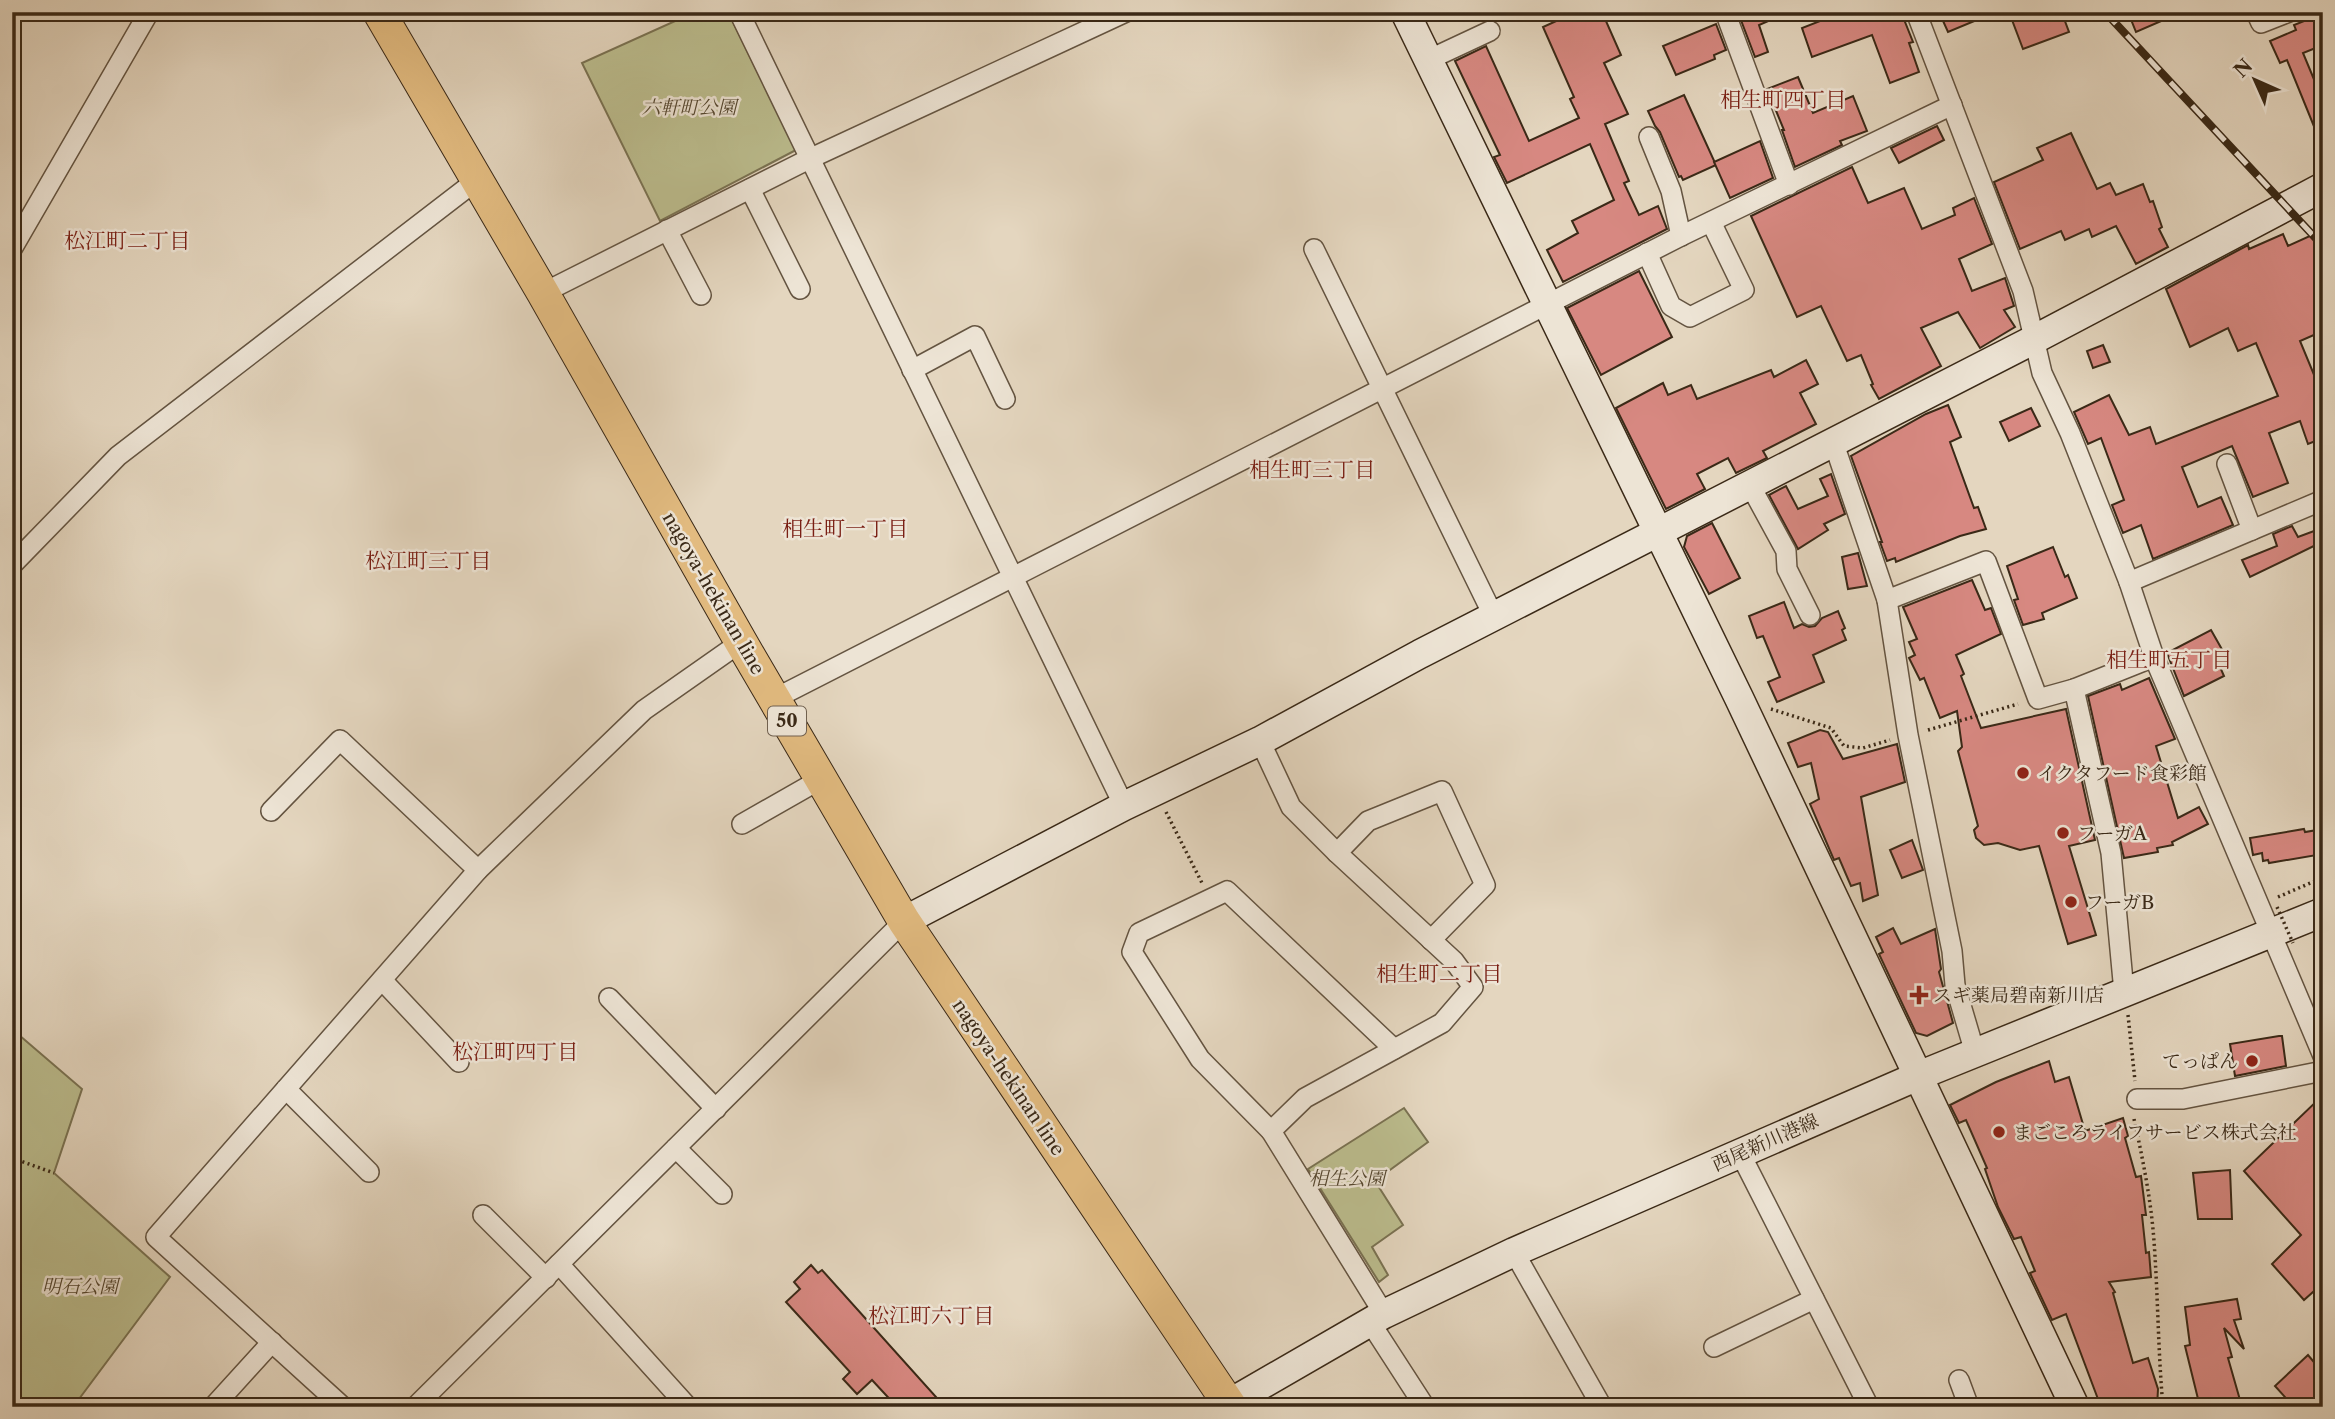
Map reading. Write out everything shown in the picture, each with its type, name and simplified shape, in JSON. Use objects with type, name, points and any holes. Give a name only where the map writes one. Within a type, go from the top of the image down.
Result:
[{"type":"main road","name":"nagoya-hekinan line","points":[[379,12],[904,921],[1228,1405]]},
{"type":"street","points":[[12,249],[149,12]]},
{"type":"street","points":[[739,12],[1124,807]]},
{"type":"street","points":[[543,293],[809,159],[1126,12]]},
{"type":"street","points":[[1405,12],[1739,698],[1918,1076],[2068,1405]]},
{"type":"street","points":[[1916,12],[2023,291],[2042,373],[2070,433],[2129,582],[2154,657],[2280,928],[2323,1056]]},
{"type":"street","points":[[2256,12],[2261,23],[2289,12]]},
{"type":"street","points":[[1728,20],[1789,185]]},
{"type":"street","points":[[1428,60],[1490,31]]},
{"type":"street","points":[[774,699],[1647,253],[1952,105]]},
{"type":"street","points":[[1649,136],[1671,191],[1681,236]]},
{"type":"street","points":[[12,565],[118,456],[477,180]]},
{"type":"street","points":[[417,1406],[904,921],[1124,807],[1260,741],[2323,187]]},
{"type":"street","points":[[750,189],[800,289]]},
{"type":"street","points":[[1647,253],[1671,306],[1690,317],[1744,290],[1711,222]]},
{"type":"street","points":[[667,230],[701,295]]},
{"type":"street","points":[[1314,249],[1494,617]]},
{"type":"street","points":[[912,370],[975,337],[1005,398]]},
{"type":"street","points":[[1833,441],[1887,600],[1908,736],[1952,951],[1955,985],[1975,1053]]},
{"type":"street","points":[[2227,464],[2252,530]]},
{"type":"street","points":[[1750,485],[1786,551],[1787,569],[1810,615]]},
{"type":"street","points":[[2129,582],[2323,500]]},
{"type":"street","points":[[1887,600],[1986,561],[2038,699],[2074,689],[2154,657]]},
{"type":"street","points":[[344,1407],[156,1237],[478,870],[644,709],[741,642]]},
{"type":"street","points":[[2074,689],[2111,853],[2124,992]]},
{"type":"street","points":[[271,811],[340,740],[478,870]]},
{"type":"street","points":[[1260,741],[1291,807],[1454,961],[1473,987],[1442,1023],[1305,1098],[1271,1131]]},
{"type":"street","points":[[741,824],[821,779]]},
{"type":"street","points":[[1337,853],[1368,821],[1442,791],[1485,885],[1430,940]]},
{"type":"street","points":[[1394,1049],[1227,891],[1139,933],[1132,952],[1200,1059],[1271,1131],[1425,1407]]},
{"type":"street","name":"西尾新川港線","points":[[1228,1405],[1377,1318],[1514,1252],[1918,1076],[2280,928],[2321,901]]},
{"type":"street","points":[[382,980],[459,1062]]},
{"type":"street","points":[[609,998],[716,1109]]},
{"type":"street","points":[[2137,1099],[2183,1099],[2323,1071]]},
{"type":"street","points":[[286,1089],[369,1172]]},
{"type":"street","points":[[676,1148],[722,1194]]},
{"type":"street","points":[[1740,1153],[1869,1407]]},
{"type":"street","points":[[483,1215],[552,1271],[685,1406]]},
{"type":"street","points":[[1514,1252],[1602,1407]]},
{"type":"street","points":[[1714,1347],[1814,1299]]},
{"type":"street","points":[[213,1407],[272,1342]]},
{"type":"street","points":[[1959,1380],[1969,1407]]},
{"type":"path","points":[[1156,791],[1209,899]]},
{"type":"path","points":[[2276,897],[2315,881],[2321,901]]},
{"type":"path","points":[[2124,992],[2131,1032],[2137,1099],[2134,1117],[2146,1172],[2154,1241],[2157,1351],[2163,1407]]},
{"type":"path","points":[[12,1158],[54,1173]]},
{"type":"green space","name":"六軒町公園","points":[[695,12],[728,12],[796,150],[660,221],[582,63]]},
{"type":"green space","name":"明石公園","points":[[12,1029],[82,1089],[54,1173],[170,1277],[73,1407],[12,1407]]},
{"type":"green space","name":"相生公園","points":[[1404,1108],[1428,1142],[1375,1181],[1403,1225],[1372,1247],[1388,1275],[1379,1282],[1308,1169]]},
{"type":"building","points":[[1576,12],[1602,12],[1621,55],[1604,63],[1628,114],[1605,124],[1629,181],[1624,183],[1639,215],[1658,206],[1667,229],[1563,282],[1547,250],[1578,233],[1572,221],[1614,200],[1590,144],[1507,183],[1494,157],[1500,155],[1455,61],[1486,46],[1529,141],[1579,118],[1570,99],[1574,97],[1543,27]]},
{"type":"building","points":[[1744,12],[1789,12],[1759,25],[1768,52],[1755,57],[1739,15]]},
{"type":"building","points":[[1843,12],[1879,12],[1882,18],[1901,12],[1913,42],[1909,43],[1919,72],[1890,83],[1872,35],[1812,57],[1802,28]]},
{"type":"building","points":[[1939,12],[1996,12],[1948,32]]},
{"type":"building","points":[[2009,12],[2058,12],[2060,17],[2063,16],[2069,32],[2023,49]]},
{"type":"building","points":[[2128,12],[2182,12],[2136,32]]},
{"type":"building","points":[[2314,17],[2323,37],[2323,45],[2303,53],[2323,101],[2322,146],[2287,60],[2280,63],[2270,41],[2296,30],[2294,25]]},
{"type":"building","points":[[1716,24],[1726,50],[1714,55],[1715,59],[1676,75],[1663,46]]},
{"type":"building","points":[[1798,77],[1813,113],[1853,96],[1867,131],[1840,141],[1842,145],[1795,167],[1784,130],[1767,89]]},
{"type":"building","points":[[1684,95],[1716,165],[1683,180],[1679,177],[1648,111]]},
{"type":"building","points":[[1937,126],[1944,140],[1899,163],[1891,148]]},
{"type":"building","points":[[2071,133],[2097,189],[2110,183],[2116,195],[2143,184],[2150,202],[2153,201],[2162,227],[2159,229],[2168,247],[2136,264],[2116,226],[2092,237],[2089,229],[2065,240],[2061,231],[2020,249],[1994,182],[2043,160],[2037,148]]},
{"type":"building","points":[[1760,141],[1773,178],[1730,198],[1714,162]]},
{"type":"building","points":[[1852,167],[1868,203],[1904,188],[1922,229],[1955,215],[1953,208],[1974,198],[1992,244],[1959,259],[1972,291],[2005,278],[2014,306],[2004,310],[2015,327],[1980,348],[1958,312],[1921,328],[1941,366],[1879,399],[1871,385],[1873,384],[1861,355],[1847,361],[1821,306],[1797,317],[1751,216]]},
{"type":"building","points":[[2323,230],[2323,331],[2300,341],[2317,382],[2323,380],[2323,438],[2308,444],[2300,421],[2269,433],[2288,483],[2253,497],[2232,446],[2182,467],[2198,507],[2221,497],[2233,525],[2153,559],[2141,525],[2123,533],[2112,505],[2124,500],[2101,438],[2088,444],[2074,412],[2109,395],[2129,435],[2150,427],[2156,444],[2278,396],[2256,343],[2238,351],[2228,328],[2190,347],[2166,289],[2248,245],[2249,249],[2283,234],[2288,246]]},
{"type":"building","points":[[1639,271],[1672,337],[1601,375],[1567,308]]},
{"type":"building","points":[[2103,345],[2110,362],[2093,368],[2087,351]]},
{"type":"building","points":[[1806,360],[1818,384],[1800,393],[1816,424],[1763,451],[1767,458],[1736,473],[1728,458],[1697,474],[1705,489],[1666,509],[1616,408],[1663,383],[1668,395],[1691,385],[1697,399],[1771,370],[1774,377]]},
{"type":"building","points":[[1948,405],[1961,437],[1950,442],[1974,508],[1978,507],[1986,529],[1960,536],[1896,562],[1895,558],[1887,561],[1851,456],[1926,414]]},
{"type":"building","points":[[2031,408],[2040,426],[2009,441],[2000,422]]},
{"type":"building","points":[[1831,474],[1845,514],[1824,524],[1828,530],[1798,549],[1769,495],[1786,486],[1798,509],[1828,496],[1820,479]]},
{"type":"building","points":[[1712,523],[1740,578],[1709,594],[1684,547],[1687,536]]},
{"type":"building","points":[[2292,526],[2298,537],[2314,531],[2320,543],[2250,577],[2242,560],[2277,546],[2273,534]]},
{"type":"building","points":[[2053,547],[2077,598],[2042,613],[2044,619],[2023,625],[2014,600],[2018,599],[2007,566]]},
{"type":"building","points":[[1858,553],[1867,586],[1848,589],[1842,557]]},
{"type":"building","points":[[1972,580],[1985,610],[1991,608],[2001,634],[1956,655],[1981,728],[2066,709],[2095,840],[2069,846],[2096,935],[2068,944],[2039,846],[2020,850],[1998,843],[1984,845],[1976,838],[1974,830],[1978,826],[1958,751],[1962,747],[1957,711],[1940,718],[1924,678],[1920,680],[1909,658],[1915,655],[1909,642],[1917,639],[1903,607]]},
{"type":"building","points":[[1784,602],[1794,628],[1802,624],[1815,626],[1822,618],[1838,611],[1845,628],[1842,630],[1846,640],[1813,655],[1824,682],[1777,702],[1768,682],[1780,677],[1763,636],[1757,638],[1749,616]]},
{"type":"building","points":[[2211,630],[2224,653],[2216,658],[2224,676],[2184,696],[2167,653]]},
{"type":"building","points":[[2149,678],[2175,739],[2156,746],[2178,818],[2199,807],[2208,824],[2172,842],[2173,845],[2157,848],[2158,852],[2124,858],[2088,696],[2120,684],[2122,690]]},
{"type":"building","points":[[1820,730],[1828,732],[1843,759],[1897,744],[1905,782],[1861,797],[1878,895],[1863,901],[1860,883],[1851,886],[1839,858],[1834,860],[1810,804],[1819,799],[1811,763],[1798,767],[1788,743]]},
{"type":"building","points":[[2304,829],[2305,832],[2323,829],[2323,854],[2269,863],[2268,860],[2263,861],[2262,853],[2253,855],[2250,838]]},
{"type":"building","points":[[1912,840],[1923,870],[1902,878],[1890,850]]},
{"type":"building","points":[[1893,928],[1901,944],[1935,929],[1941,969],[1939,972],[1953,1023],[1927,1036],[1916,1033],[1879,954],[1883,952],[1876,937]]},
{"type":"building","points":[[2282,1036],[2286,1066],[2235,1076],[2230,1044]]},
{"type":"building","points":[[2049,1061],[2055,1082],[2069,1077],[2085,1131],[2123,1118],[2128,1136],[2125,1138],[2136,1177],[2141,1176],[2146,1215],[2142,1215],[2151,1277],[2109,1282],[2115,1292],[2113,1293],[2133,1363],[2148,1358],[2158,1389],[2157,1407],[2101,1407],[2066,1314],[2052,1320],[2030,1273],[2035,1271],[2021,1237],[2014,1239],[1998,1207],[1985,1169],[1987,1168],[1966,1120],[1959,1123],[1950,1105],[1996,1082]]},
{"type":"building","points":[[2323,1095],[2323,1283],[2304,1300],[2272,1264],[2301,1235],[2244,1171]]},
{"type":"building","points":[[2230,1170],[2232,1219],[2198,1219],[2193,1173]]},
{"type":"building","points":[[811,1265],[818,1273],[822,1270],[945,1407],[897,1407],[872,1380],[857,1394],[843,1379],[850,1372],[786,1302],[800,1289],[794,1282]]},
{"type":"building","points":[[2237,1299],[2241,1319],[2234,1320],[2244,1349],[2224,1328],[2232,1357],[2228,1358],[2242,1407],[2200,1407],[2185,1346],[2190,1345],[2185,1307]]},
{"type":"building","points":[[2323,1352],[2323,1407],[2294,1407],[2275,1386],[2308,1355],[2313,1361]]},
{"type":"railway","points":[[2105,12],[2323,246]]},
{"type":"place","name":"イクタフード食彩館","points":[[2023,773]]},
{"type":"place","name":"フーガA","points":[[2063,833]]},
{"type":"place","name":"フーガB","points":[[2071,902]]},
{"type":"place","name":"スギ薬局碧南新川店","points":[[1919,995]]},
{"type":"place","name":"てっぱん","points":[[2252,1061]]},
{"type":"place","name":"まごころライフサービス株式会社","points":[[1999,1132]]},
{"type":"district","name":"相生町四丁目","points":[[1783,100]]},
{"type":"district","name":"松江町二丁目","points":[[127,241]]},
{"type":"district","name":"相生町三丁目","points":[[1312,470]]},
{"type":"district","name":"相生町一丁目","points":[[845,529]]},
{"type":"district","name":"松江町三丁目","points":[[428,561]]},
{"type":"district","name":"相生町五丁目","points":[[2169,660]]},
{"type":"district","name":"相生町二丁目","points":[[1439,974]]},
{"type":"district","name":"松江町四丁目","points":[[515,1052]]},
{"type":"district","name":"松江町六丁目","points":[[931,1316]]}]
